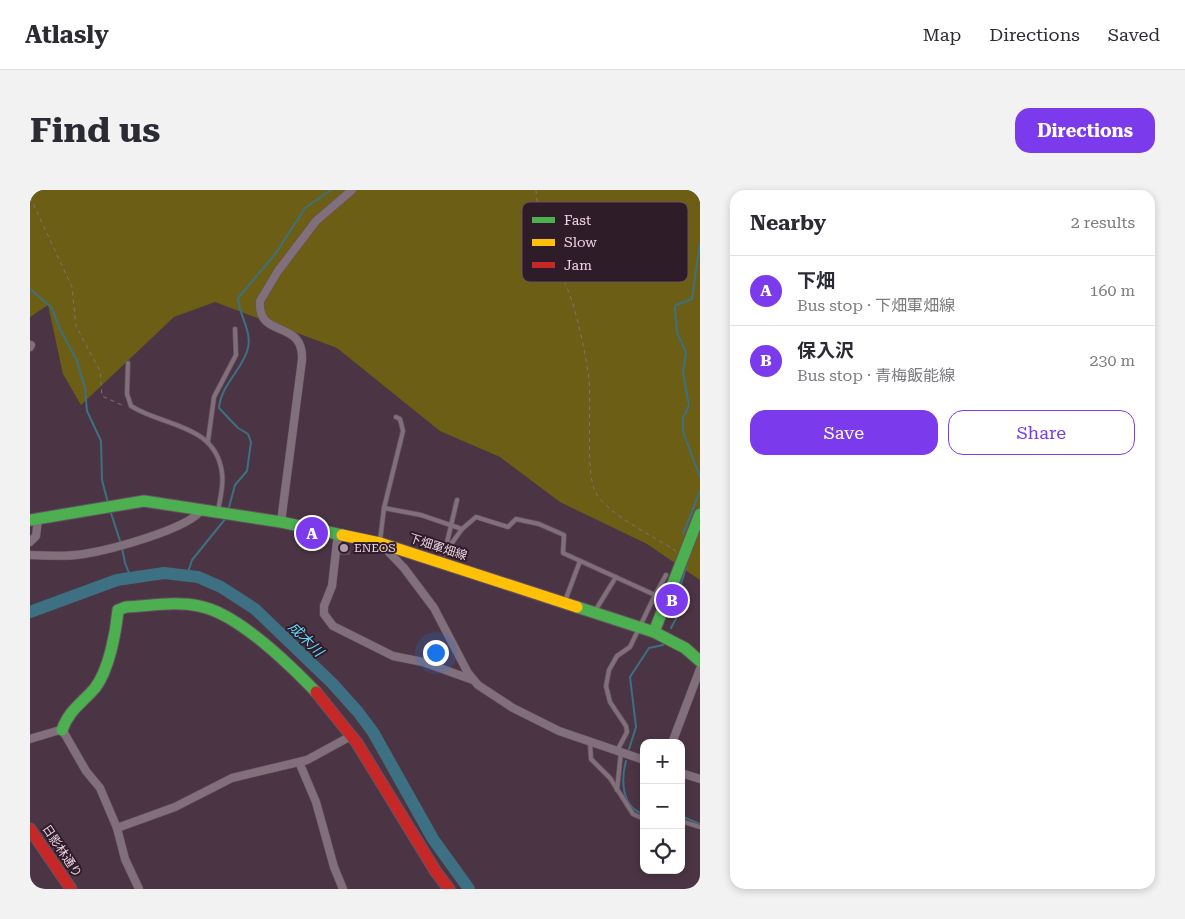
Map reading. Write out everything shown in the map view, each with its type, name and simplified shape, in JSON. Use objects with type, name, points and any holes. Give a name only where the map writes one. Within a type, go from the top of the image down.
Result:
[{"type":"main road","name":"下畑軍畑線","points":[[34,520],[144,501],[281,522],[338,534],[443,558],[564,604],[654,632],[674,641],[700,661]]},
{"type":"main road","points":[[654,632],[700,514]]},
{"type":"main road","points":[[62,730],[68,712],[96,688],[100,681],[116,633],[118,610],[126,607],[189,604],[211,608],[226,616],[255,637],[310,685],[351,736],[436,872],[450,889]]},
{"type":"main road","name":"日影林通り","points":[[30,829],[71,889]]},
{"type":"street","points":[[281,522],[302,360],[302,346],[294,336],[270,325],[263,318],[260,301],[278,271],[316,221],[352,190]]},
{"type":"street","points":[[30,556],[86,554],[154,536],[198,516],[202,509]]},
{"type":"street","points":[[30,542],[36,536],[34,520]]},
{"type":"street","points":[[338,534],[332,586],[324,606],[324,614],[333,626],[393,656],[423,662],[474,680]]},
{"type":"street","points":[[380,543],[404,568],[434,608],[468,673],[474,680],[513,708],[559,731],[640,759]]},
{"type":"street","points":[[674,739],[700,669]]},
{"type":"street","points":[[30,739],[62,730],[86,771],[100,788],[117,828],[125,859],[140,889]]},
{"type":"street","points":[[117,828],[175,807],[232,778],[299,762],[351,736]]},
{"type":"street","points":[[299,762],[316,802],[334,867],[343,889]]},
{"type":"street","points":[[685,774],[700,779]]},
{"type":"lane","points":[[218,512],[222,472],[208,441],[214,397],[236,355],[234,329]]},
{"type":"lane","points":[[128,363],[127,394],[131,406],[208,441]]},
{"type":"lane","points":[[380,543],[384,508],[403,431],[400,419],[396,417]]},
{"type":"lane","points":[[443,558],[457,500]]},
{"type":"lane","points":[[384,508],[421,515],[462,529]]},
{"type":"lane","points":[[443,558],[462,529],[476,517],[508,527],[516,519],[539,524],[564,535],[563,553],[655,595]]},
{"type":"lane","points":[[564,604],[580,561]]},
{"type":"lane","points":[[617,790],[619,752],[627,732],[626,726],[610,702],[606,686],[609,670],[617,656],[630,647],[666,575]]},
{"type":"lane","points":[[594,614],[616,577]]},
{"type":"lane","points":[[590,742],[592,759],[617,790],[633,814],[640,817]]},
{"type":"lane","points":[[685,822],[699,827]]},
{"type":"path","points":[[30,197],[72,287],[76,326],[100,371],[102,396],[116,404],[131,406]]},
{"type":"path","points":[[564,282],[581,333],[589,376],[591,474],[595,492],[607,507],[684,556]]},
{"type":"shaded area","points":[[30,190],[700,190],[700,580],[647,544],[560,502],[500,457],[440,431],[337,348],[215,302],[174,317],[81,405],[63,374],[48,305],[30,317]]},
{"type":"building","points":[[340,547],[350,547],[350,555],[340,555]]},
{"type":"waterway","points":[[228,511],[235,485],[247,471],[251,442],[248,434],[238,428],[219,408],[224,391],[246,355],[248,348],[247,329],[238,298],[276,253],[305,208],[331,190]]},
{"type":"waterway","points":[[700,243],[692,299],[676,305],[675,308],[677,333],[686,352],[683,372],[689,406],[683,418],[683,432],[700,477]]},
{"type":"waterway","points":[[30,289],[52,308],[59,327],[77,361],[85,388],[87,411],[101,441],[102,480],[108,503]]},
{"type":"waterway","points":[[683,534],[700,491]]},
{"type":"waterway","points":[[110,510],[121,544]]},
{"type":"waterway","points":[[187,575],[192,560],[226,518]]},
{"type":"waterway","points":[[122,548],[131,578]]},
{"type":"waterway","points":[[671,628],[677,617],[675,604],[687,564]]},
{"type":"waterway","name":"成木川","points":[[30,612],[117,580],[164,573],[198,577],[221,587],[255,609],[332,683],[358,712],[373,732],[433,839],[469,889]]},
{"type":"waterway","points":[[629,749],[636,727],[630,677],[649,648],[663,645]]},
{"type":"waterway","points":[[626,761],[623,776],[624,792],[631,806],[640,812]]},
{"type":"waterway","points":[[685,818],[700,824]]},
{"type":"traffic: fast","points":[[30,520],[144,501],[281,522],[342,535]]},
{"type":"traffic: fast","points":[[700,514],[654,632],[685,648],[700,661]]},
{"type":"traffic: fast","points":[[62,730],[72,712],[95,688],[100,680],[111,651],[118,610],[126,607],[181,604],[199,606],[230,618],[262,641],[316,692]]},
{"type":"traffic: fast","points":[[577,607],[654,632]]},
{"type":"traffic: slow","points":[[342,535],[380,543],[577,607]]},
{"type":"traffic: jam","points":[[316,692],[357,743],[436,872],[449,889]]},
{"type":"traffic: jam","points":[[30,829],[71,889]]},
{"type":"place","name":"下畑","points":[[312,533]]},
{"type":"place","name":"ENEOS","points":[[344,548]]},
{"type":"place","name":"保入沢","points":[[672,600]]}]
